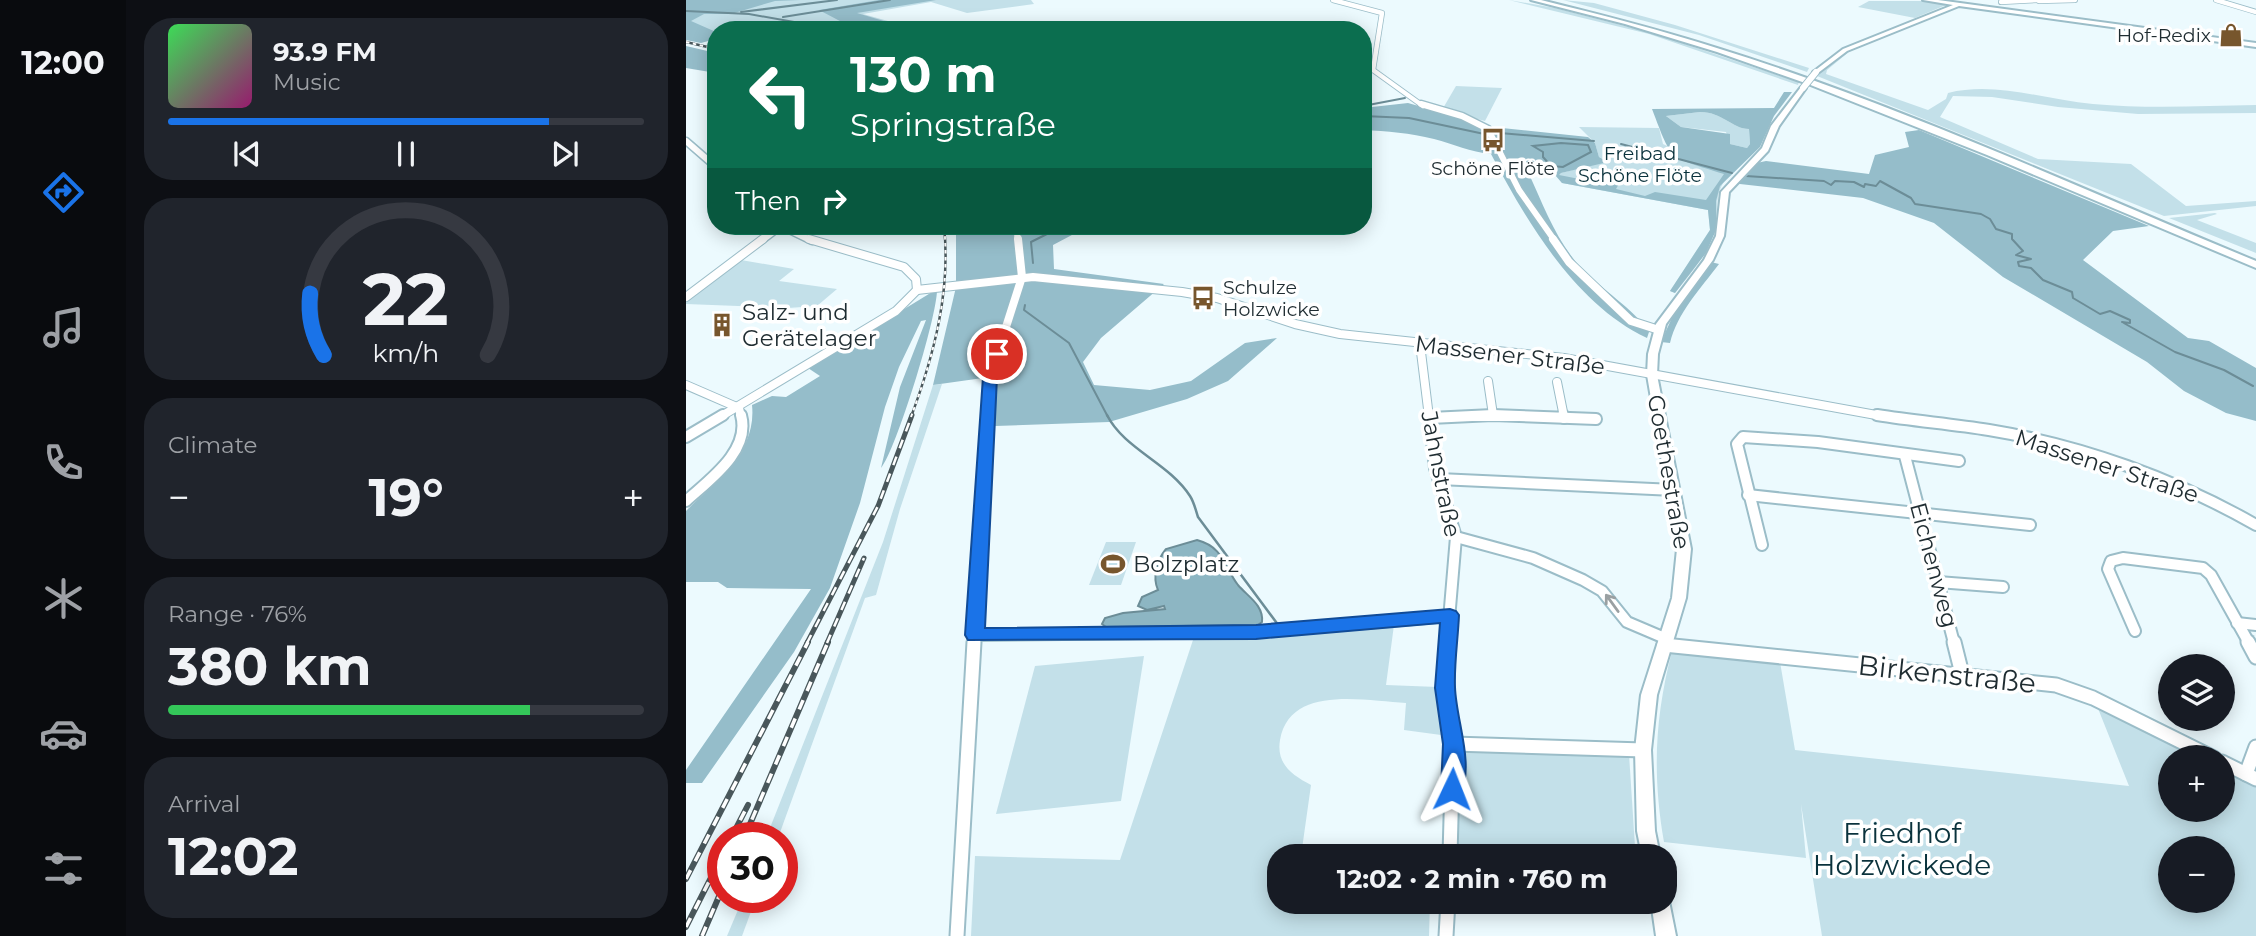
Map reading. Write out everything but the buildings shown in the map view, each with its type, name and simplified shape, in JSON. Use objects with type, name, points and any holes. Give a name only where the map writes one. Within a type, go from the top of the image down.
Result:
[{"type":"highway","points":[[1534,0],[1684,39],[1819,85],[2256,265]]},
{"type":"highway","points":[[1550,0],[1661,28],[1781,66],[2256,257]]},
{"type":"main road","points":[[1926,0],[1962,2],[2256,45]]},
{"type":"main road","points":[[1659,330],[1717,245],[1722,231],[1725,192],[1765,149],[1775,126],[1816,72],[1845,50],[1962,2]]},
{"type":"main road","name":"Goethestraße","points":[[1649,844],[1643,750],[1649,695],[1684,573],[1681,521],[1652,376],[1659,330]]},
{"type":"main road","points":[[1662,914],[1666,936]]},
{"type":"street","points":[[1333,0],[1382,13],[1373,70],[1424,106],[1461,116],[1488,129],[1519,190],[1569,262],[1630,321],[1659,330]]},
{"type":"street","points":[[2001,2],[2074,0]]},
{"type":"street","points":[[2216,0],[2256,12]]},
{"type":"street","points":[[686,141],[707,159]]},
{"type":"street","points":[[686,297],[769,235]]},
{"type":"street","points":[[686,437],[896,311],[917,289],[916,279],[904,267],[818,244],[800,235]]},
{"type":"street","points":[[957,936],[990,377],[1022,277],[1017,235]]},
{"type":"street","name":"Massener Straße","points":[[917,289],[1022,277],[1199,294],[1320,331],[1420,344],[1559,357],[1652,376],[2024,436],[2065,447],[2201,495],[2256,525]]},
{"type":"street","name":"Jahnstraße","points":[[1420,344],[1439,479],[1455,537],[1445,688],[1453,744],[1450,844]]},
{"type":"street","points":[[1488,381],[1493,415]]},
{"type":"street","points":[[1557,382],[1564,418]]},
{"type":"street","points":[[686,384],[738,408]]},
{"type":"street","points":[[686,501],[738,446],[742,432],[738,408]]},
{"type":"street","points":[[1430,418],[1493,415],[1596,419]]},
{"type":"street","points":[[1762,545],[1737,444],[1743,437],[1818,442],[1905,456],[1959,461]]},
{"type":"street","name":"Eichenweg","points":[[1905,456],[1962,674]]},
{"type":"street","points":[[1439,479],[1674,490]]},
{"type":"street","points":[[1748,495],[2031,525]]},
{"type":"street","name":"Birkenstraße","points":[[1455,537],[1533,558],[1583,580],[1609,597],[1627,622],[1666,642],[2066,687],[2187,745]]},
{"type":"street","points":[[2136,631],[2108,569],[2111,561],[2123,558],[2203,568],[2211,575],[2256,657]]},
{"type":"street","points":[[1938,582],[2003,587]]},
{"type":"street","points":[[975,635],[1256,632],[1450,615]]},
{"type":"street","points":[[2237,623],[2256,625]]},
{"type":"street","points":[[1453,744],[1643,750]]},
{"type":"street","points":[[2235,768],[2251,776],[2256,747]]},
{"type":"street","points":[[1446,936],[1447,914]]},
{"type":"green space","points":[[686,0],[1031,0],[1034,4],[967,13],[931,2],[863,14],[888,21],[707,21],[707,39],[686,40]]},
{"type":"green space","points":[[1509,0],[1555,8],[1652,33],[1799,82],[1798,85],[1649,34]]},
{"type":"green space","points":[[1563,0],[1594,3],[1675,25],[1809,68],[1807,72],[1699,35]]},
{"type":"green space","points":[[1869,1],[1926,1],[1946,5],[1915,18],[1858,7]]},
{"type":"green space","points":[[1846,50],[1850,51],[1827,70],[1826,74],[1928,110],[1946,99],[1948,93],[1984,89],[2113,106],[2256,105],[2256,113],[2138,114],[2058,107],[1992,97],[1953,96],[1940,117],[2038,159],[2131,164],[2186,206],[2256,201],[2256,206],[2164,216],[1817,76],[1822,67]]},
{"type":"green space","points":[[1456,86],[1502,88],[1485,121],[1442,110]]},
{"type":"green space","points":[[1700,112],[1749,129],[1750,144],[1747,148],[1730,144],[1726,132],[1681,127],[1666,116]]},
{"type":"green space","name":"Freibad Schöne Flöte","points":[[1579,127],[1659,128],[1663,144],[1729,175],[1720,190],[1716,224],[1707,249],[1675,293],[1670,291],[1710,230],[1708,210],[1562,183],[1556,176],[1561,173],[1607,161],[1599,157],[1595,143]]},
{"type":"green space","points":[[2217,214],[2197,220],[2256,243],[2256,253],[2169,218]]},
{"type":"green space","points":[[741,260],[794,269],[779,281],[837,289],[817,306],[788,308],[686,304],[686,300]]},
{"type":"green space","points":[[942,384],[900,509],[876,595],[865,598],[784,822],[772,822],[883,542],[933,385]]},
{"type":"green space","name":"Bolzplatz","points":[[1106,542],[1136,542],[1121,585],[1089,585]]},
{"type":"green space","points":[[1394,625],[1386,685],[1438,687],[1441,735],[1404,730],[1406,703],[1331,700],[1313,703],[1298,710],[1287,722],[1279,748],[1287,768],[1311,785],[1303,844],[1267,844],[1267,914],[1430,914],[1429,936],[971,936],[975,856],[1120,860],[1193,640],[1264,639]]},
{"type":"green space","name":"Friedhof Holzwickede","points":[[1672,651],[1780,662],[1795,750],[2129,786],[2097,706],[2174,745],[2158,745],[2158,822],[2235,822],[2235,775],[2256,786],[2256,936],[1822,936],[1801,804],[1806,858],[1664,842],[1657,769],[1662,699]]},
{"type":"green space","points":[[1144,656],[1121,801],[996,814],[1035,666]]},
{"type":"green space","points":[[1461,749],[1629,754],[1635,844],[1457,844]]},
{"type":"green space","points":[[737,913],[750,913],[742,936],[727,936]]},
{"type":"shaded area","points":[[686,0],[800,0],[775,1],[731,14],[704,14],[691,21],[707,28],[707,41],[686,40]]},
{"type":"shaded area","points":[[879,0],[936,0],[857,13],[884,21],[840,21],[819,10]]},
{"type":"shaded area","points":[[686,46],[707,51],[707,72],[686,68]]},
{"type":"shaded area","points":[[1784,92],[1792,92],[1774,116],[1760,147],[1720,186],[1716,201],[1716,230],[1706,253],[1675,293],[1670,291],[1710,230],[1708,210],[1562,183],[1556,176],[1529,174],[1552,224],[1573,259],[1642,323],[1649,332],[1647,338],[1621,323],[1575,283],[1520,207],[1491,154],[1416,135],[1372,131],[1372,107],[1408,103],[1457,117],[1483,130],[1502,128],[1588,137],[1595,143],[1599,157],[1608,162],[1559,175],[1600,183],[1620,182],[1616,189],[1645,196],[1655,192],[1706,200],[1724,174],[1692,164],[1675,155],[1664,140],[1652,109],[1774,108]],"holes":[[[1708,113],[1749,129],[1750,144],[1747,148],[1730,144],[1730,134],[1681,127],[1666,116]],[[1562,143],[1588,145],[1570,163],[1551,166],[1543,157],[1543,152],[1534,146]]]},
{"type":"shaded area","points":[[1919,130],[2149,226],[2113,231],[2083,260],[2188,338],[2209,341],[2256,368],[2256,421],[2226,413],[2184,391],[2147,362],[2003,277],[1934,223],[1863,198],[1731,183],[1752,164],[1766,161],[1869,174],[1875,155],[1909,147],[1905,132]]},
{"type":"shaded area","points":[[1561,143],[1588,145],[1591,152],[1563,167],[1551,166],[1543,157],[1543,152],[1533,146]]},
{"type":"shaded area","points":[[956,235],[1072,235],[1053,245],[1054,269],[1164,284],[1101,338],[1083,362],[1094,385],[1150,390],[1191,381],[1245,343],[1277,338],[1228,381],[1187,399],[1109,422],[995,426],[997,376],[933,385],[956,287]]},
{"type":"shaded area","points":[[1711,262],[1719,264],[1684,311],[1670,343],[1661,342],[1679,302]]},
{"type":"shaded area","points":[[937,289],[931,325],[906,410],[881,468],[900,387],[926,320],[921,321],[899,367],[885,407],[860,503],[830,588],[794,652],[702,783],[686,783],[686,770],[811,589],[727,588],[718,582],[686,582],[686,511],[721,477],[741,451],[752,422],[752,405],[772,396],[786,397],[820,376],[808,368]]},
{"type":"shaded area","points":[[1197,540],[1213,547],[1222,558],[1238,585],[1258,606],[1262,622],[1258,625],[1106,627],[1102,624],[1105,618],[1123,613],[1165,609],[1164,606],[1147,610],[1138,606],[1142,597],[1158,590],[1156,569],[1166,549]]},
{"type":"waterway","points":[[741,12],[837,0]]},
{"type":"waterway","points":[[783,17],[890,0]]},
{"type":"waterway","points":[[686,11],[749,14],[788,21]]},
{"type":"waterway","points":[[1372,104],[1405,98]]},
{"type":"waterway","points":[[1372,116],[1409,118],[1489,135]]},
{"type":"waterway","points":[[1500,133],[1594,141]]},
{"type":"waterway","points":[[1621,144],[1732,173]]},
{"type":"waterway","points":[[1746,176],[1824,181],[1831,185],[1835,181],[1854,182],[1864,187],[1865,184],[1876,186],[1880,181],[1911,198],[1915,204],[1981,214],[1990,219],[1996,229],[2012,234],[2012,239],[2023,251],[2016,255],[2031,259],[2018,262],[2019,266],[2031,268],[2043,280],[2072,292],[2073,298],[2100,314],[2110,311],[2130,320],[2130,323],[2122,322],[2175,352],[2224,370],[2253,386]]},
{"type":"waterway","points":[[1033,263],[1031,242],[1045,235]]},
{"type":"waterway","points":[[1025,305],[1024,310],[1069,343],[1108,417]]},
{"type":"waterway","points":[[1107,415],[1124,437],[1181,484],[1191,498],[1198,517],[1279,626]]},
{"type":"railway","points":[[686,42],[707,47]]},
{"type":"railway","points":[[911,417],[939,323],[945,275],[945,235]]},
{"type":"railway","points":[[807,643],[878,506],[912,415]]},
{"type":"railway","points":[[827,643],[864,558]]},
{"type":"railway","points":[[686,879],[808,642]]},
{"type":"railway","points":[[751,822],[828,642]]},
{"type":"railway","points":[[739,822],[748,805]]},
{"type":"railway","points":[[686,927],[707,886]]},
{"type":"railway","points":[[702,936],[712,913]]},
{"type":"place","name":"Hof-Redix","points":[[2231,35]]},
{"type":"place","name":"Schöne Flöte","points":[[1493,140]]},
{"type":"place","name":"Schulze Holzwicke","points":[[1203,298]]},
{"type":"place","name":"Salz- und Gerätelager","points":[[722,325]]},
{"type":"place","name":"Bolzplatz","points":[[1113,564]]},
{"type":"route","points":[[997,354],[990,377],[975,635],[1256,632],[1450,615],[1445,688],[1453,744],[1452,789]]}]
